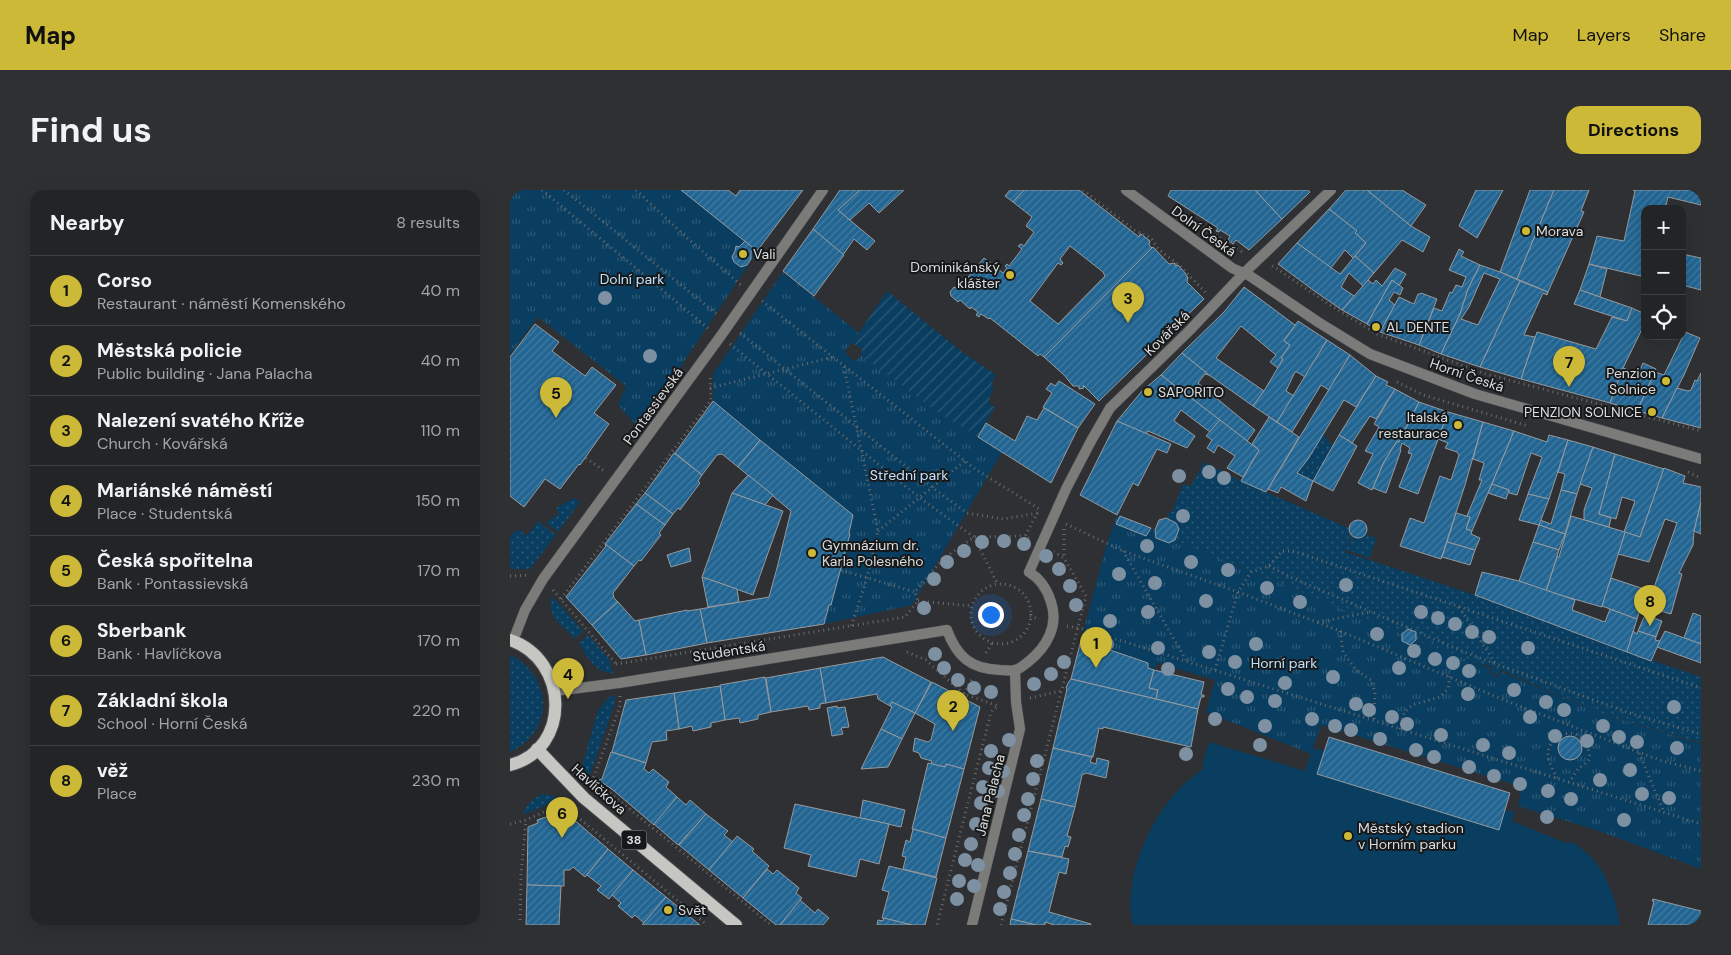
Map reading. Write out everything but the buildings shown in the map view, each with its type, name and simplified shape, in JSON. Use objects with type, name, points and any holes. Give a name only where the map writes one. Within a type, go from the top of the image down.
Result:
[{"type":"main road","points":[[510,765],[526,758],[544,741],[556,712],[555,691],[550,675],[541,660],[523,646],[511,641]]},
{"type":"main road","name":"Havlíčkova","points":[[536,749],[584,798],[736,925]]},
{"type":"street","name":"Pontassievská","points":[[511,641],[525,610],[541,582],[720,337],[823,190]]},
{"type":"street","name":"Dolní Česká","points":[[1126,190],[1232,268],[1244,273]]},
{"type":"street","name":"Kovářská","points":[[1054,623],[1052,605],[1046,590],[1038,579],[1028,572],[1090,441],[1110,408],[1189,331],[1244,273],[1331,190]]},
{"type":"street","name":"Horní Česká","points":[[1244,273],[1370,354],[1475,394],[1700,457]]},
{"type":"street","points":[[1015,670],[1041,650],[1054,623]]},
{"type":"street","name":"Studentská","points":[[555,691],[620,683],[947,630],[954,646],[978,668],[1015,670]]},
{"type":"street","name":"Jana Palacha","points":[[972,925],[1020,729],[1016,702],[1015,670]]},
{"type":"path","points":[[542,190],[862,452],[920,498],[974,537],[998,585]]},
{"type":"path","points":[[564,190],[933,488],[967,513],[1003,520],[1038,513],[1053,517]]},
{"type":"path","points":[[636,190],[686,237],[751,292],[965,461],[1053,517]]},
{"type":"path","points":[[1083,190],[1134,230],[1152,238],[1158,249],[1180,266],[1210,297]]},
{"type":"path","points":[[1266,265],[1276,268],[1377,334],[1486,374],[1701,431]]},
{"type":"path","points":[[756,308],[761,300]]},
{"type":"path","points":[[725,352],[739,332]]},
{"type":"path","points":[[710,388],[833,357]]},
{"type":"path","points":[[844,366],[878,531],[867,578],[851,627]]},
{"type":"path","points":[[561,599],[711,400],[710,375]]},
{"type":"path","points":[[586,458],[609,475]]},
{"type":"path","points":[[878,531],[965,461]]},
{"type":"path","points":[[1025,536],[1053,517]]},
{"type":"path","points":[[1064,558],[1065,517]]},
{"type":"path","points":[[1064,523],[1123,551],[1317,622],[1499,698],[1659,760],[1701,771]]},
{"type":"path","points":[[915,592],[943,559],[974,537],[1025,536],[1064,558],[1086,596],[1001,925]]},
{"type":"path","points":[[1123,551],[1186,661]]},
{"type":"path","points":[[1215,670],[1238,592],[1251,572],[1269,566],[1282,551],[1293,551],[1701,688]]},
{"type":"path","points":[[1269,566],[1290,577],[1469,654],[1632,714],[1701,734]]},
{"type":"path","points":[[841,570],[915,592]]},
{"type":"path","points":[[529,576],[554,591],[616,664],[620,683],[620,706],[593,779],[771,925]]},
{"type":"path","points":[[998,585],[1014,588],[1021,593],[1030,607],[1029,625],[1018,639],[1010,643],[992,643],[983,639],[977,632],[971,615],[972,606],[976,598],[989,587],[998,585]]},
{"type":"path","points":[[915,592],[918,601]]},
{"type":"path","points":[[616,664],[905,618],[918,601]]},
{"type":"path","points":[[918,601],[972,606]]},
{"type":"path","points":[[1459,606],[1495,664]]},
{"type":"path","points":[[1317,622],[1371,611]]},
{"type":"path","points":[[1030,616],[1078,628],[1186,661],[1701,824]]},
{"type":"path","points":[[1340,631],[1343,652],[1356,670],[1371,680],[1375,693],[1374,720]]},
{"type":"path","points":[[902,652],[911,652],[926,660],[964,694],[998,706],[991,712],[937,925]]},
{"type":"path","points":[[1400,729],[1404,713],[1412,705],[1440,697],[1448,689],[1450,676]]},
{"type":"path","points":[[620,698],[625,696]]},
{"type":"path","points":[[1557,778],[1548,755],[1551,745],[1561,735],[1569,733],[1579,735],[1589,751],[1589,759],[1579,768],[1569,782]]},
{"type":"path","points":[[1638,752],[1664,812]]},
{"type":"path","points":[[510,824],[526,820],[562,804],[707,925]]},
{"type":"path","points":[[520,925],[521,875],[526,820]]},
{"type":"green space","name":"Dolní park","points":[[510,190],[681,190],[745,241],[739,247],[735,247],[732,257],[737,264],[744,266],[751,259],[751,252],[754,249],[757,252],[673,378],[637,426],[618,405],[626,386],[538,317],[510,355]]},
{"type":"green space","name":"Střední park","points":[[783,272],[859,333],[846,350],[846,354],[853,360],[857,360],[861,355],[936,411],[1002,452],[912,605],[824,624],[850,534],[853,515],[713,401],[713,374]]},
{"type":"green space","points":[[887,291],[962,352],[996,375],[991,385],[994,388],[989,399],[990,405],[995,407],[978,437],[936,411],[861,355],[862,349],[852,343]]},
{"type":"green space","points":[[1305,427],[1323,434],[1333,446],[1312,483],[1307,498],[1273,481]]},
{"type":"green space","points":[[1204,462],[1241,481],[1348,528],[1350,534],[1345,552],[1475,595],[1627,652],[1701,677],[1701,743],[1608,716],[1501,670],[1499,674],[1495,675],[1491,670],[1492,667],[1477,664],[1416,640],[1416,632],[1408,629],[1402,634],[1175,540],[1179,529],[1176,523],[1167,517],[1169,512],[1172,512],[1183,484],[1191,486]]},
{"type":"green space","points":[[574,498],[580,502],[558,532],[546,523],[559,514],[556,508]]},
{"type":"green space","name":"Horní park","points":[[1117,515],[1155,530],[1157,538],[1169,543],[1175,540],[1402,634],[1403,641],[1410,644],[1416,640],[1489,668],[1493,676],[1499,676],[1502,672],[1608,716],[1701,744],[1701,869],[1599,831],[1518,806],[1522,787],[1321,725],[1311,754],[1206,712],[1215,680],[1158,663],[1154,670],[1148,668],[1148,663],[1081,640],[1107,543]]},
{"type":"green space","points":[[538,521],[556,535],[530,569],[510,569],[510,536],[518,529],[527,536]]},
{"type":"green space","points":[[1366,534],[1376,538],[1370,558],[1346,550],[1351,536],[1358,538]]},
{"type":"green space","points":[[552,596],[583,631],[575,639],[553,616],[551,610]]},
{"type":"green space","points":[[588,635],[609,659],[613,673],[601,671],[592,663],[579,643]]},
{"type":"green space","points":[[510,655],[524,664],[534,676],[541,689],[543,704],[541,718],[535,731],[525,743],[510,752]]},
{"type":"green space","points":[[616,695],[590,775],[587,777],[582,768],[598,710],[609,697]]},
{"type":"green space","name":"Městský stadion v Horním parku","points":[[1209,742],[1305,771],[1313,748],[1324,751],[1318,774],[1499,830],[1505,810],[1515,812],[1512,821],[1566,843],[1572,842],[1591,858],[1599,867],[1611,889],[1620,925],[1133,925],[1131,889],[1141,852],[1158,817],[1169,801],[1183,785],[1204,768],[1202,766]]},
{"type":"green space","points":[[542,794],[560,799],[523,815],[530,802]]},
{"type":"place","name":"Morava","points":[[1526,231]]},
{"type":"place","name":"Vali","points":[[743,254]]},
{"type":"place","name":"Dominikánský klášter","points":[[1010,275]]},
{"type":"place","name":"Nalezení svatého Kříže","points":[[1128,323]]},
{"type":"place","name":"AL DENTE","points":[[1376,327]]},
{"type":"place","name":"Penzion Solnice","points":[[1666,381]]},
{"type":"place","name":"Základní škola","points":[[1569,387]]},
{"type":"place","name":"SAPORITO","points":[[1148,392]]},
{"type":"place","name":"PENZION SOLNICE","points":[[1652,412]]},
{"type":"place","name":"Česká spořitelna","points":[[556,418]]},
{"type":"place","name":"Italská restaurace","points":[[1458,425]]},
{"type":"place","name":"Gymnázium dr. Karla Polesného","points":[[812,553]]},
{"type":"place","name":"věž","points":[[1650,626]]},
{"type":"place","name":"Corso","points":[[1096,668]]},
{"type":"place","name":"Mariánské náměstí","points":[[568,699]]},
{"type":"place","name":"Městská policie","points":[[953,731]]},
{"type":"place","name":"Městský stadion v Horním parku","points":[[1348,836]]},
{"type":"place","name":"Sberbank","points":[[562,838]]},
{"type":"place","name":"Svět","points":[[668,910]]}]
